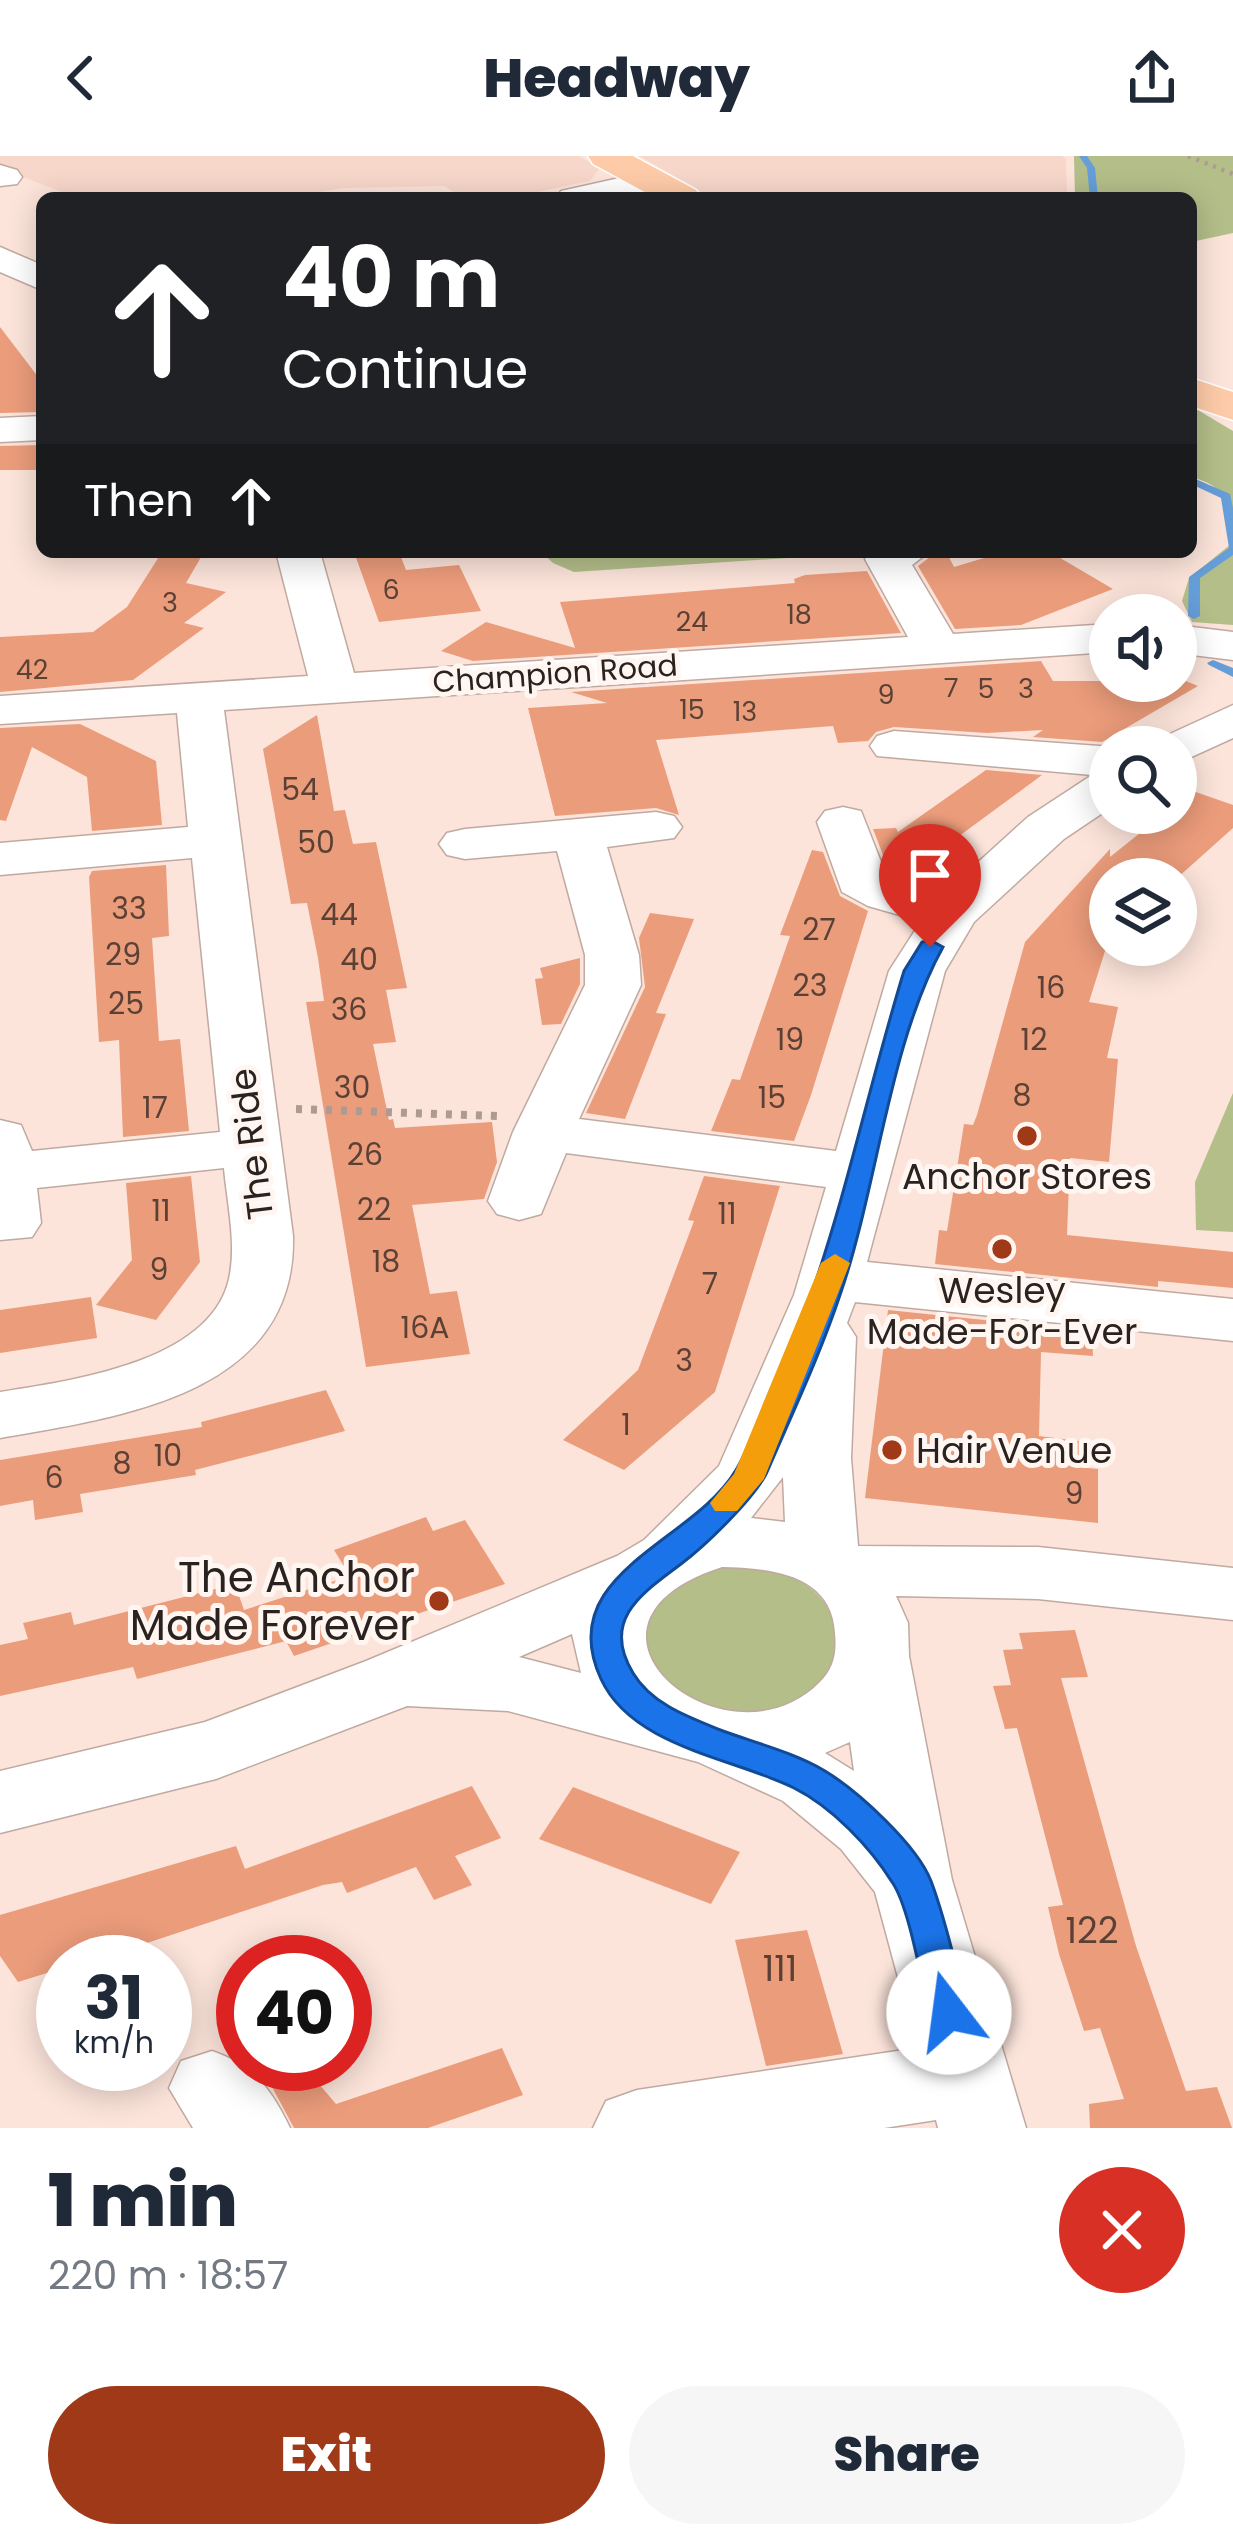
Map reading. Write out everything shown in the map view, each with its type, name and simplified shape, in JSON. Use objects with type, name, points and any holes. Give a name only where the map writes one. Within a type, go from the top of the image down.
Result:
[{"type":"main road","points":[[606,156],[667,189]]},
{"type":"main road","points":[[1197,394],[1233,407]]},
{"type":"street","points":[[636,192],[667,189]]},
{"type":"street","points":[[3,262],[36,276]]},
{"type":"street","points":[[0,430],[36,428]]},
{"type":"street","points":[[302,558],[335,690]]},
{"type":"street","points":[[890,558],[937,647]]},
{"type":"street","name":"Champion Road","points":[[0,710],[1089,639]]},
{"type":"street","points":[[1197,642],[1233,646]]},
{"type":"street","name":"The Ride","points":[[0,1415],[110,1396],[212,1352],[242,1318],[260,1284],[262,1237],[199,700]]},
{"type":"street","points":[[1197,738],[1233,719]]},
{"type":"street","points":[[894,746],[1089,760]]},
{"type":"street","points":[[1070,1574],[974,1586],[924,1600],[890,1620],[864,1686],[844,1708],[818,1725],[784,1737],[689,1731],[628,1691],[608,1652],[608,1624],[617,1598],[748,1479],[828,1287],[917,971],[953,913],[1046,828],[1089,798]]},
{"type":"street","points":[[843,822],[861,881],[887,895],[953,913]]},
{"type":"street","points":[[465,844],[656,827]]},
{"type":"street","points":[[519,1201],[546,1125],[614,985],[612,955],[578,834]]},
{"type":"street","points":[[0,859],[218,840]]},
{"type":"street","points":[[546,1125],[861,1173]]},
{"type":"street","points":[[4,1178],[249,1127]]},
{"type":"street","points":[[828,1287],[1233,1320]]},
{"type":"street","points":[[637,2128],[974,2103],[912,1880],[868,1613],[832,1566],[818,1458],[828,1287]]},
{"type":"street","points":[[0,1802],[216,1749],[393,1681],[707,1544],[747,1542],[832,1566],[1070,1574],[1231,1610]]},
{"type":"street","points":[[393,1681],[508,1683],[689,1731],[811,1780],[869,1827],[912,1880]]},
{"type":"path","points":[[1188,156],[1233,174]]},
{"type":"path","points":[[249,1127],[546,1125]]},
{"type":"shaded area","points":[[0,156],[579,156],[600,168],[590,181],[537,192],[454,192],[444,186],[318,192],[62,192],[0,168]]},
{"type":"shaded area","points":[[639,156],[1066,159],[1067,192],[702,192]]},
{"type":"green space","points":[[1074,156],[1233,156],[1233,233],[1197,241],[1197,192],[1075,192]]},
{"type":"green space","points":[[1197,410],[1233,431],[1233,625],[1197,622],[1197,594],[1184,594],[1189,578],[1231,544],[1227,509],[1214,487],[1197,479]]},
{"type":"green space","points":[[548,558],[787,558],[574,572]]},
{"type":"green space","points":[[1233,1093],[1233,1232],[1196,1230],[1195,1182]]},
{"type":"green space","points":[[740,1563],[806,1585],[827,1606],[843,1642],[820,1692],[774,1715],[718,1717],[643,1673],[638,1614],[685,1572]]},
{"type":"building","points":[[0,327],[36,374],[36,412],[0,413]]},
{"type":"building","points":[[36,445],[36,470],[0,470],[0,446]]},
{"type":"building","points":[[158,558],[201,558],[186,583],[226,592],[184,623],[204,628],[133,680],[0,692],[0,637],[93,632],[127,607]]},
{"type":"building","points":[[356,558],[401,558],[406,570],[459,565],[481,611],[379,622]]},
{"type":"building","points":[[929,558],[950,558],[954,567],[984,558],[1060,558],[1113,589],[1089,594],[1089,598],[1021,625],[955,629],[918,566]]},
{"type":"building","points":[[867,571],[901,633],[473,661],[441,651],[486,622],[575,648],[560,602],[795,583],[794,579],[805,575]]},
{"type":"building","points":[[1041,661],[1053,681],[1089,681],[1089,702],[1171,702],[1129,726],[1089,726],[1089,741],[1033,737],[1043,730],[987,733],[894,727],[876,732],[868,741],[838,743],[833,726],[656,740],[679,815],[656,808],[555,816],[528,708],[607,703],[571,692]]},
{"type":"building","points":[[317,715],[334,811],[345,810],[353,844],[376,842],[407,988],[386,990],[396,1042],[373,1044],[389,1120],[393,1119],[395,1128],[492,1122],[497,1162],[484,1199],[412,1205],[430,1294],[457,1291],[470,1354],[366,1367],[306,1002],[324,1001],[318,958],[307,903],[291,904],[263,749]]},
{"type":"building","points":[[80,724],[156,761],[162,825],[92,831],[87,777],[32,747],[6,821],[0,820],[0,728]]},
{"type":"building","points":[[986,770],[1042,775],[936,853],[943,872],[911,874],[913,878],[888,868],[873,829],[896,828],[898,832]]},
{"type":"building","points":[[1197,792],[1233,805],[1233,828],[1197,860],[1102,858],[1110,849],[1110,857],[1139,834],[1197,834]]},
{"type":"building","points":[[812,850],[823,852],[840,896],[868,911],[811,1095],[794,1141],[711,1131],[732,1079],[740,1080],[790,936],[780,935]]},
{"type":"building","points":[[166,865],[169,936],[152,938],[159,1041],[180,1039],[189,1131],[123,1137],[119,1040],[99,1042],[89,877],[92,871]]},
{"type":"building","points":[[1089,872],[1089,966],[1100,966],[1089,1002],[1118,1007],[1107,1058],[1118,1059],[1109,1162],[1070,1158],[1067,1235],[1233,1252],[1233,1288],[1158,1281],[1158,1287],[935,1264],[939,1230],[947,1231],[964,1124],[973,1125],[977,1115],[1025,942]]},
{"type":"building","points":[[650,913],[694,919],[656,1013],[666,1014],[625,1119],[586,1113],[645,987],[639,938]]},
{"type":"building","points":[[580,958],[580,984],[561,1024],[542,1025],[535,979],[543,978],[540,968]]},
{"type":"building","points":[[191,1176],[200,1262],[156,1320],[96,1305],[132,1260],[126,1183]]},
{"type":"building","points":[[704,1176],[780,1186],[715,1392],[624,1470],[563,1440],[638,1370],[694,1221],[688,1220]]},
{"type":"building","points":[[91,1297],[97,1338],[0,1353],[0,1310]]},
{"type":"building","points":[[888,1310],[1092,1331],[1093,1356],[1041,1352],[1039,1436],[1079,1441],[1079,1467],[1098,1469],[1098,1523],[865,1498]]},
{"type":"building","points":[[326,1390],[345,1431],[195,1470],[196,1475],[80,1494],[83,1512],[35,1520],[33,1500],[0,1506],[0,1460],[202,1427],[201,1422]]},
{"type":"building","points":[[426,1517],[433,1531],[465,1520],[505,1584],[294,1656],[286,1641],[137,1679],[133,1667],[0,1696],[0,1645],[28,1639],[23,1623],[71,1612],[74,1625],[235,1584],[244,1610],[350,1576],[334,1550]]},
{"type":"building","points":[[1075,1630],[1088,1677],[1061,1678],[1136,1946],[1186,2091],[1217,2087],[1232,2128],[1090,2128],[1089,2104],[1124,2099],[1100,2028],[1084,2031],[1059,1954],[1048,1907],[1063,1905],[1017,1728],[1005,1729],[993,1686],[1011,1685],[1003,1650],[1023,1649],[1019,1633]]},
{"type":"building","points":[[472,1786],[501,1838],[455,1856],[472,1885],[434,1900],[416,1867],[347,1893],[342,1882],[323,1885],[171,1935],[36,1935],[36,1976],[18,1982],[0,1956],[0,1915],[236,1846],[245,1869]]},
{"type":"building","points":[[573,1787],[740,1852],[711,1904],[539,1839]]},
{"type":"building","points":[[807,1930],[843,2054],[766,2066],[735,1940]]},
{"type":"building","points":[[502,2048],[523,2095],[428,2128],[294,2128],[274,2091],[325,2091],[336,2104]]},
{"type":"waterway","points":[[1083,156],[1091,168],[1093,192]]},
{"type":"waterway","points":[[1197,483],[1226,496],[1233,546]]},
{"type":"waterway","points":[[1195,594],[1195,577],[1233,550]]},
{"type":"waterway","points":[[1213,663],[1233,673]]},
{"type":"slow traffic","points":[[726,1503],[748,1479],[826,1295],[835,1263]]},
{"type":"place","name":"Anchor Stores","points":[[1027,1136]]},
{"type":"place","name":"Wesley Made-For-Ever","points":[[1002,1249]]},
{"type":"place","name":"Hair Venue","points":[[892,1450]]},
{"type":"place","name":"The Anchor Made Forever","points":[[439,1601]]},
{"type":"route","points":[[930,947],[917,971],[889,1063],[826,1295],[748,1479],[721,1509],[670,1555],[637,1576],[617,1598],[608,1624],[608,1652],[618,1679],[638,1703],[668,1723],[811,1780],[869,1827],[912,1880],[949,2012]]}]
